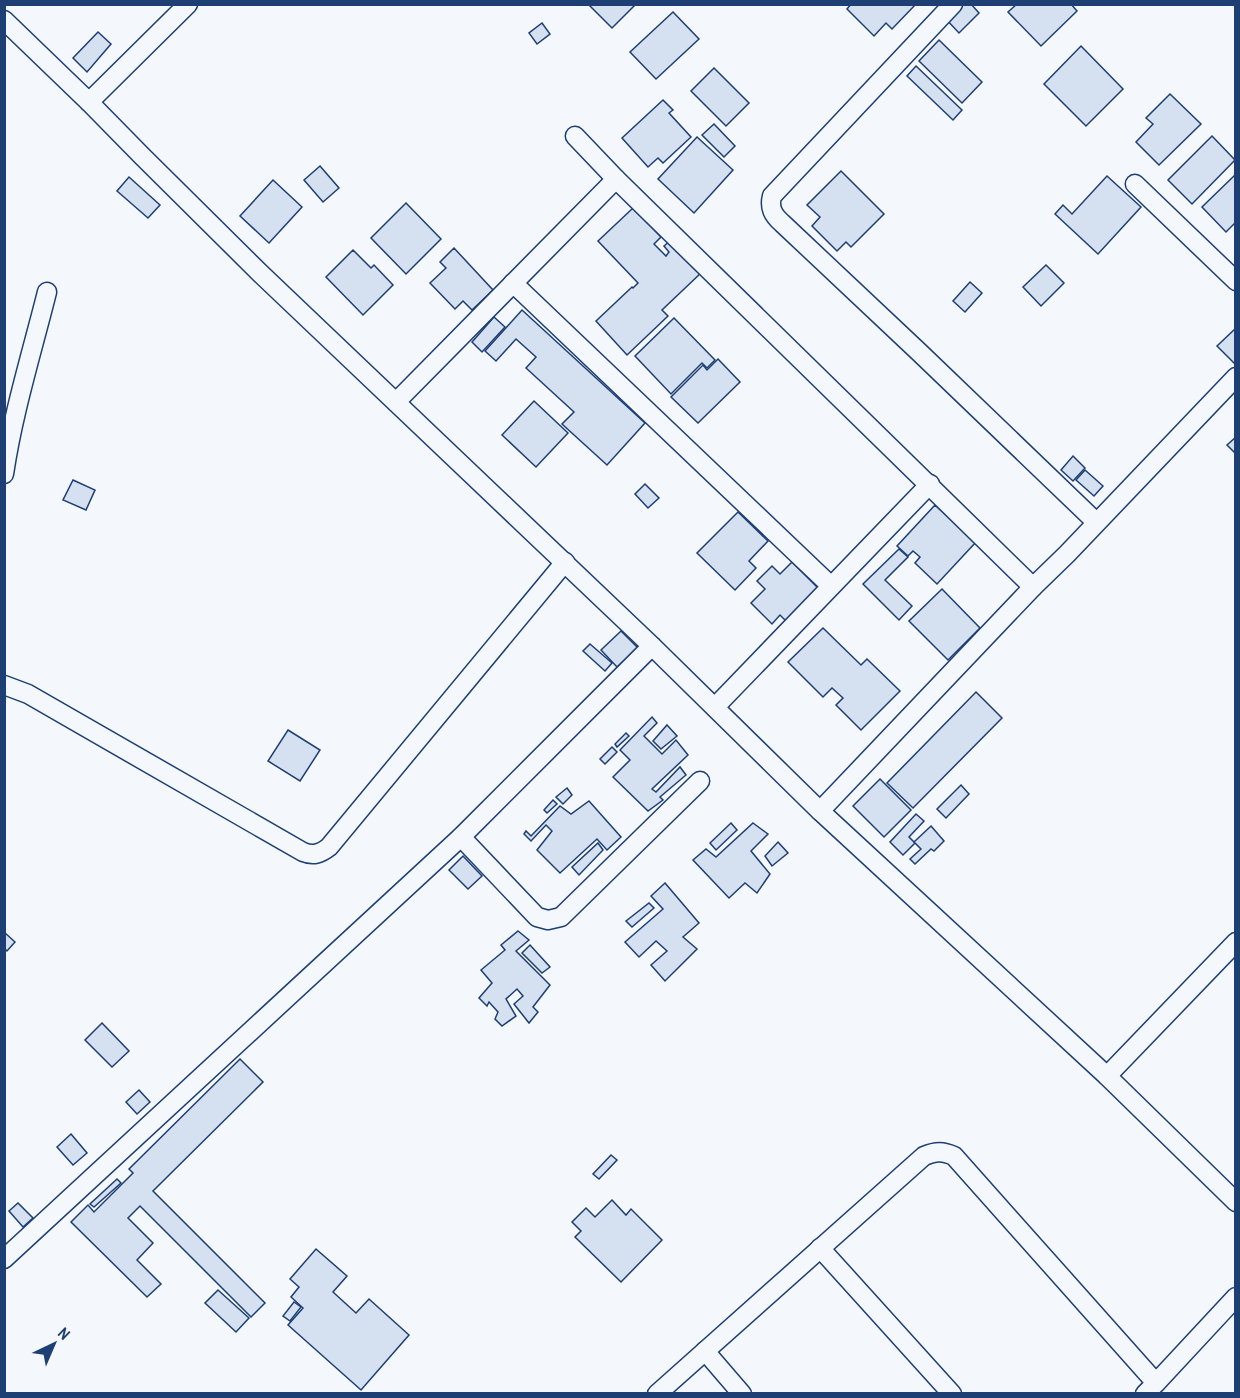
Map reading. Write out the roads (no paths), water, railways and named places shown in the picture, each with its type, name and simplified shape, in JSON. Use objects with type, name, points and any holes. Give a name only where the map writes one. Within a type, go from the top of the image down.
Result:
[{"type":"street","points":[[89,102],[189,4]]},
{"type":"street","points":[[953,4],[772,196],[771,206],[777,219],[1096,522]]},
{"type":"street","points":[[4,20],[261,274],[565,562],[820,811],[1107,1076],[1236,1202]]},
{"type":"street","points":[[575,136],[616,179],[1033,587]]},
{"type":"street","points":[[396,402],[616,179]]},
{"type":"street","points":[[1135,184],[1236,281]]},
{"type":"street","points":[[513,283],[831,586]]},
{"type":"street","points":[[4,474],[47,292]]},
{"type":"street","points":[[820,811],[1236,377]]},
{"type":"street","points":[[715,707],[930,484]]},
{"type":"street","points":[[4,685],[28,694],[303,852],[316,854],[329,848],[565,562]]},
{"type":"street","points":[[4,1259],[460,837],[652,646]]},
{"type":"street","points":[[460,837],[537,916],[548,920],[561,917],[700,781]]},
{"type":"street","points":[[1107,1076],[1236,942]]},
{"type":"street","points":[[657,1394],[924,1156],[934,1151],[954,1156],[1150,1388],[1236,1297]]},
{"type":"street","points":[[820,1248],[952,1394]]},
{"type":"street","points":[[705,1351],[742,1394]]}]
